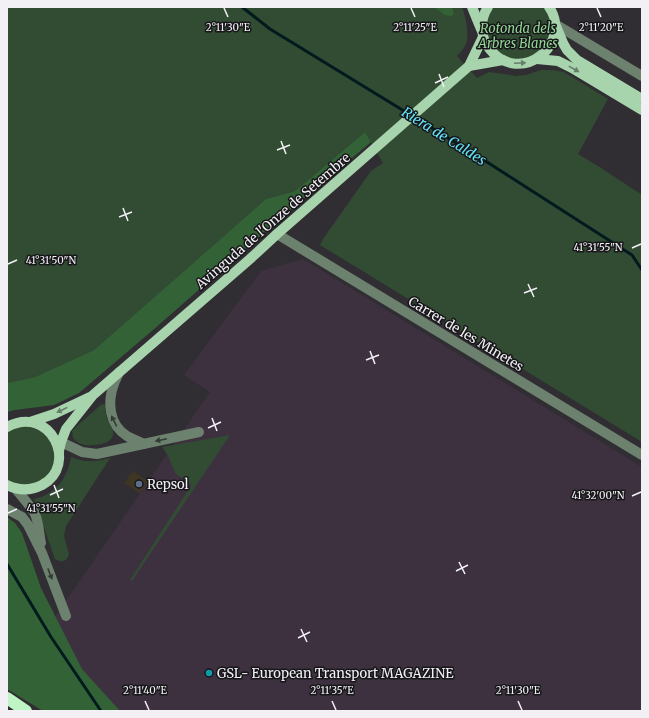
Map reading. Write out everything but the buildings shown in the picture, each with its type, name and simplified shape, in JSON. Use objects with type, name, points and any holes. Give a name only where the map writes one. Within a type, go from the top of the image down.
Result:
[{"type":"highway","points":[[7,698],[26,711]]},
{"type":"main road","points":[[472,7],[488,48],[503,60],[516,64],[530,62],[537,59],[545,52],[551,44],[555,34],[555,16]]},
{"type":"main road","points":[[482,33],[482,20],[488,7]]},
{"type":"main road","points":[[549,7],[555,16],[563,43],[567,50],[577,60],[642,99]]},
{"type":"main road","name":"Avinguda de l'Onze de Setembre","points":[[10,488],[24,490],[36,488],[46,483],[54,474],[59,463],[60,446],[63,433],[93,395],[469,66],[482,33]]},
{"type":"main road","points":[[537,59],[558,61],[642,110]]},
{"type":"main road","points":[[469,66],[503,60]]},
{"type":"main road","name":"Avinguda de l'Onze de Setembre","points":[[7,427],[14,424],[30,422],[54,414],[93,395]]},
{"type":"main road","points":[[30,422],[38,424],[48,430],[60,446]]},
{"type":"street","points":[[555,16],[642,76]]},
{"type":"street","name":"Carrer de les Minetes","points":[[277,234],[642,456]]},
{"type":"street","points":[[120,371],[114,384],[111,396],[111,416],[115,424],[127,436],[144,444]]},
{"type":"street","points":[[60,446],[82,452],[97,454],[199,432]]},
{"type":"street","points":[[10,488],[27,502],[35,515],[42,553]]},
{"type":"street","points":[[7,508],[22,517],[28,525],[42,553],[66,616]]},
{"type":"shaded area","points":[[303,259],[642,467],[642,711],[119,711],[41,637],[210,392],[184,375],[261,271]]},
{"type":"shaded area","name":"Repsol","points":[[133,471],[154,485],[145,497],[124,483]]},
{"type":"green space","points":[[7,7],[462,7],[466,21],[467,37],[465,46],[457,56],[477,78],[489,72],[516,76],[526,75],[541,70],[552,70],[564,72],[608,99],[578,154],[642,195],[642,442],[320,245],[371,171],[383,163],[365,132],[295,191],[266,199],[94,350],[35,377],[7,383]]},
{"type":"green space","points":[[434,7],[452,7],[454,14],[451,16],[445,15]]},
{"type":"green space","name":"Rotonda dels Arbres Blancs","points":[[488,7],[549,7],[551,10],[551,44],[517,64],[488,48],[485,11]]},
{"type":"green space","points":[[365,132],[371,142],[79,393],[54,405],[7,412],[7,383],[35,377],[94,350],[266,199],[295,191]]},
{"type":"green space","points":[[102,404],[105,405],[105,412],[109,424],[113,430],[112,438],[107,442],[96,445],[84,445],[77,442],[73,438],[72,431]]},
{"type":"green space","points":[[14,423],[48,430],[59,463],[36,488],[7,485],[7,427]]},
{"type":"green space","points":[[230,435],[132,581],[130,580],[191,486],[190,483],[176,474],[167,454],[162,447]]},
{"type":"green space","points":[[71,457],[90,461],[110,458],[66,526],[64,536],[69,554],[66,560],[60,561],[55,559],[34,499],[42,497],[59,484],[67,472]]},
{"type":"green space","points":[[7,517],[15,523],[22,533],[41,588],[82,669],[120,711],[43,711],[7,689]]},
{"type":"waterway","name":"Riera de Caldes","points":[[242,7],[270,29],[476,155],[632,255],[642,270]]},
{"type":"waterway","points":[[7,564],[51,637],[101,711]]},
{"type":"place","name":"Repsol","points":[[139,484]]},
{"type":"place","name":"GSL- European Transport MAGAZINE","points":[[209,673]]}]
